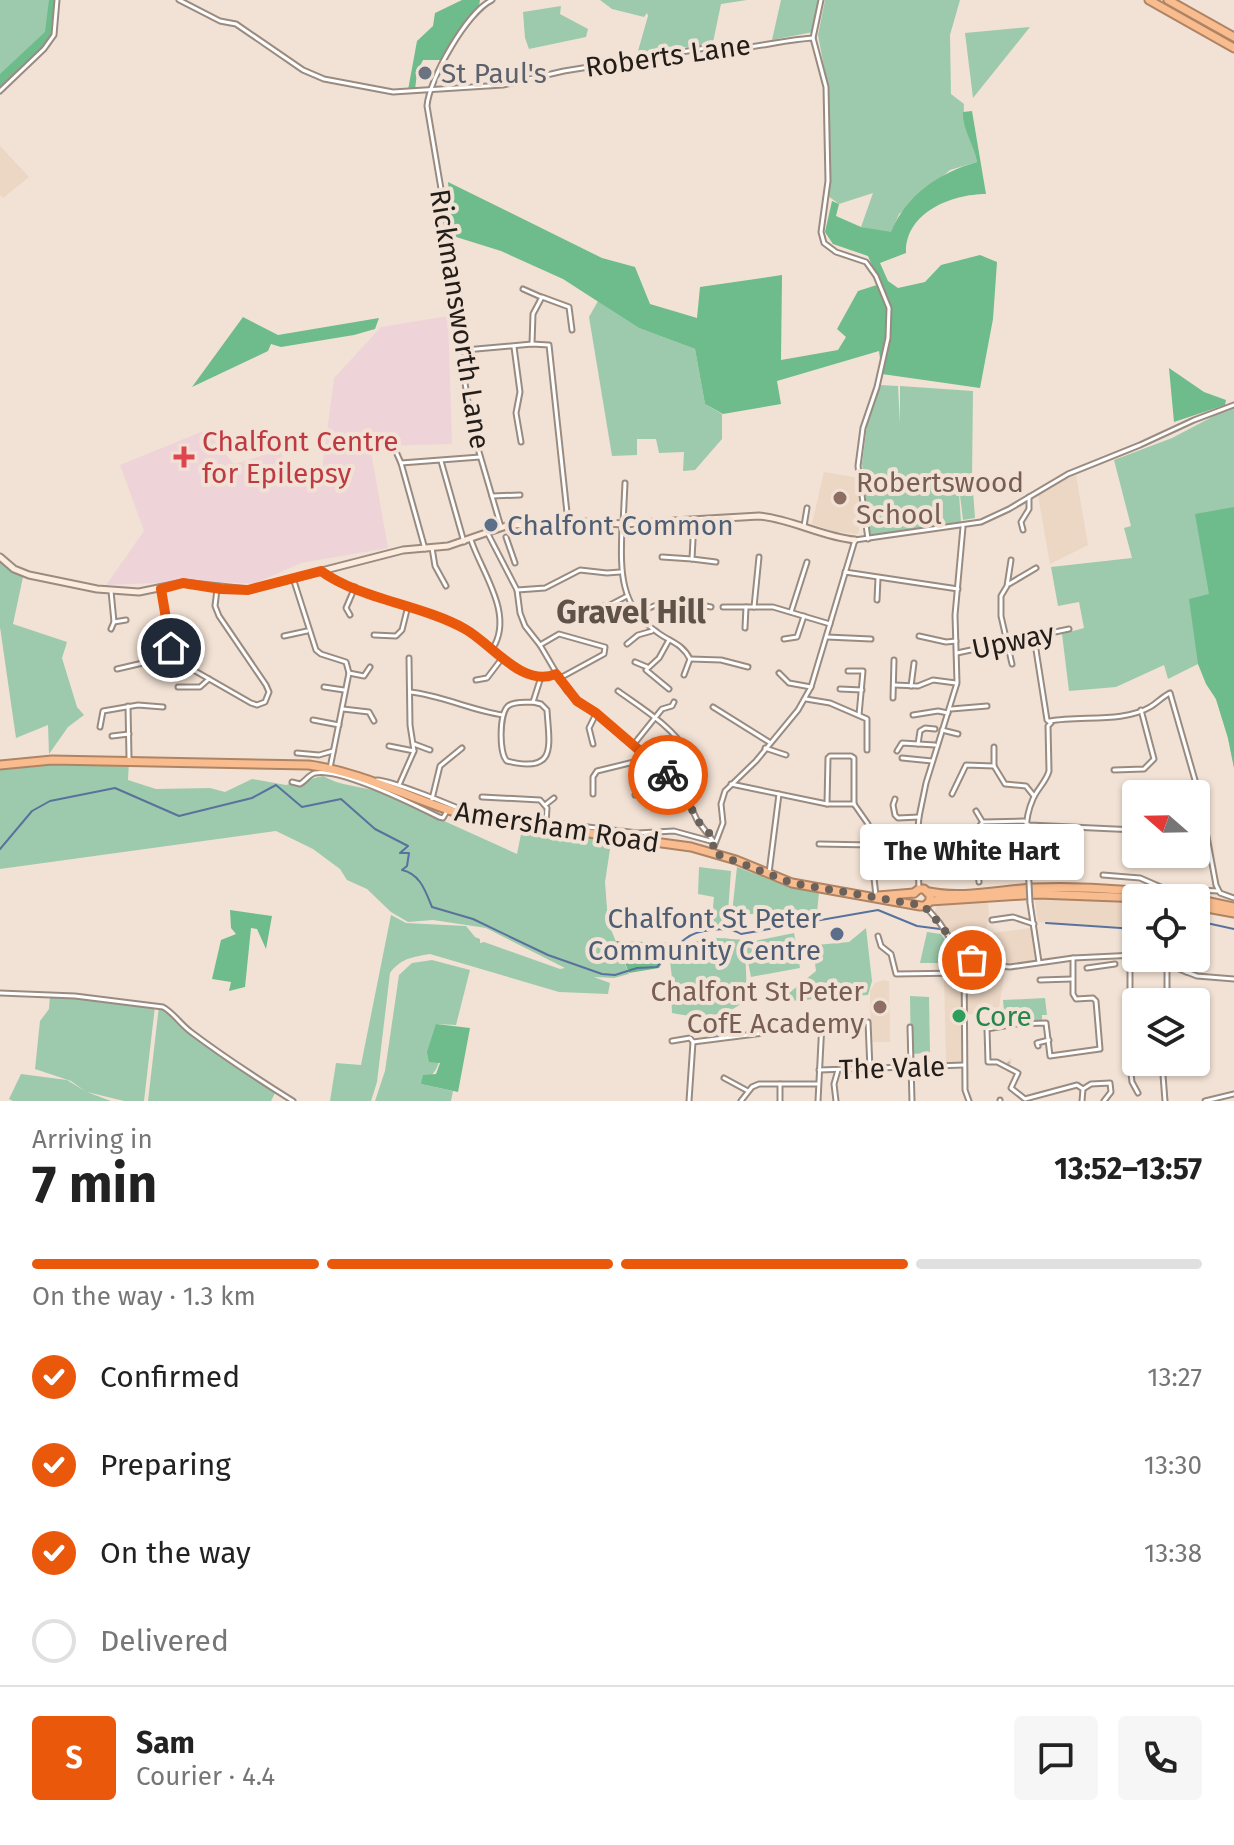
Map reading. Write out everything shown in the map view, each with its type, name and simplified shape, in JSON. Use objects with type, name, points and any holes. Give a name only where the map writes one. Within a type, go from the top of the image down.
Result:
[{"type":"highway","points":[[1149,0],[1234,48]]},
{"type":"highway","points":[[1168,0],[1234,37]]},
{"type":"highway","name":"Amersham Road","points":[[0,765],[52,760],[295,764],[330,768],[376,781],[447,811],[471,817],[546,824],[691,847],[792,883],[915,904],[928,900]]},
{"type":"highway","points":[[928,900],[1122,890]]},
{"type":"highway","points":[[916,891],[928,900],[1038,894],[1122,897]]},
{"type":"highway","points":[[915,904],[916,891]]},
{"type":"highway","name":"Amersham Road","points":[[876,897],[916,891]]},
{"type":"highway","points":[[1210,903],[1234,910]]},
{"type":"highway","points":[[1210,907],[1234,910]]},
{"type":"street","points":[[0,91],[44,49],[54,35],[57,0]]},
{"type":"street","name":"Roberts Lane","points":[[179,0],[220,21],[245,28],[303,70],[324,79],[393,92],[503,85],[564,71],[706,48],[728,51],[761,43],[813,38]]},
{"type":"street","points":[[428,91],[448,52],[480,7],[492,0]]},
{"type":"street","points":[[821,0],[813,38],[826,87],[828,181],[821,232],[824,243],[836,252],[866,262],[876,276],[889,308],[888,338],[877,387],[863,428],[858,466],[868,539]]},
{"type":"street","name":"Rickmansworth Lane","points":[[428,91],[427,106],[449,236],[454,298],[465,350],[465,383],[472,428],[501,529]]},
{"type":"street","points":[[523,289],[569,307],[572,330]]},
{"type":"street","points":[[532,344],[532,319],[542,297]]},
{"type":"street","points":[[514,345],[520,392],[516,413],[521,442]]},
{"type":"street","points":[[465,350],[549,345],[568,522]]},
{"type":"street","points":[[0,557],[14,569],[29,575],[111,591],[139,592],[183,583],[248,590],[403,550],[468,541],[509,525],[568,522],[622,524],[759,516],[832,536],[868,539],[963,526],[995,516],[1068,474],[1234,405]]},
{"type":"street","points":[[393,445],[428,548],[446,586]]},
{"type":"street","points":[[401,463],[480,457]]},
{"type":"street","points":[[441,461],[468,541],[489,582],[501,623],[500,637],[492,649]]},
{"type":"street","points":[[625,483],[620,572],[627,596],[653,630],[685,648],[690,659],[684,675]]},
{"type":"street","points":[[492,496],[520,495]]},
{"type":"street","points":[[1023,530],[1022,518],[1029,509],[1029,497]]},
{"type":"street","points":[[804,526],[807,508]]},
{"type":"street","points":[[692,559],[694,520]]},
{"type":"street","points":[[916,891],[919,817],[932,761],[957,683],[956,641],[963,526]]},
{"type":"street","points":[[488,534],[517,590],[525,626],[558,676],[577,701],[596,713],[673,779],[714,842]]},
{"type":"street","points":[[502,563],[514,561],[506,537]]},
{"type":"street","points":[[712,852],[723,823],[721,804],[731,784],[806,699],[855,540]]},
{"type":"street","points":[[662,557],[716,562]]},
{"type":"street","points":[[754,607],[759,557]]},
{"type":"street","points":[[1011,560],[1007,586],[1001,596],[1001,616],[1012,664]]},
{"type":"street","points":[[791,612],[807,562]]},
{"type":"street","points":[[1007,586],[1036,568]]},
{"type":"street","points":[[517,590],[545,588],[580,570],[620,572]]},
{"type":"street","points":[[321,571],[465,629],[529,674],[558,676],[604,654],[605,647],[559,634],[540,645]]},
{"type":"street","points":[[845,572],[958,589]]},
{"type":"street","points":[[293,577],[316,650],[346,662],[349,673],[330,768]]},
{"type":"street","points":[[877,600],[878,578]]},
{"type":"street","points":[[350,615],[346,608],[355,587]]},
{"type":"street","points":[[161,589],[173,656]]},
{"type":"street","points":[[117,669],[173,656],[257,705],[265,702],[269,692],[219,616],[215,606],[217,589]]},
{"type":"street","points":[[111,591],[114,622],[111,629]]},
{"type":"street","points":[[587,606],[608,606],[627,596]]},
{"type":"street","points":[[639,614],[651,606],[669,601],[680,600],[711,607]]},
{"type":"street","points":[[374,635],[396,636],[402,630],[408,606]]},
{"type":"street","points":[[723,607],[773,607],[830,624]]},
{"type":"street","points":[[745,628],[746,607]]},
{"type":"street","points":[[784,639],[797,637],[804,616]]},
{"type":"street","points":[[114,622],[126,620]]},
{"type":"street","name":"Upway","points":[[957,653],[1069,629]]},
{"type":"street","points":[[627,644],[638,635],[653,630]]},
{"type":"street","points":[[284,636],[309,631]]},
{"type":"street","points":[[919,636],[956,641]]},
{"type":"street","points":[[827,637],[871,639]]},
{"type":"street","points":[[1034,637],[1048,722],[1049,771],[1034,796],[1026,823],[1030,903],[1039,962]]},
{"type":"street","points":[[647,667],[659,658],[669,640]]},
{"type":"street","points":[[476,680],[487,678],[503,657]]},
{"type":"street","points":[[399,785],[414,751],[410,725],[409,658]]},
{"type":"street","points":[[690,659],[721,660],[748,667]]},
{"type":"street","points":[[893,698],[894,660]]},
{"type":"street","points":[[635,662],[647,667]]},
{"type":"street","points":[[911,686],[914,663]]},
{"type":"street","points":[[349,673],[364,676],[369,673],[370,667]]},
{"type":"street","points":[[647,667],[647,672],[669,689]]},
{"type":"street","points":[[848,671],[864,671],[859,715]]},
{"type":"street","points":[[779,673],[789,683],[811,687]]},
{"type":"street","points":[[533,702],[541,677]]},
{"type":"street","points":[[178,687],[200,687],[209,679]]},
{"type":"street","points":[[894,685],[911,686],[933,680],[957,683]]},
{"type":"street","points":[[324,687],[345,691]]},
{"type":"street","points":[[840,689],[862,690]]},
{"type":"street","points":[[618,691],[655,718],[692,754]]},
{"type":"street","points":[[410,692],[429,694],[453,704],[503,715]]},
{"type":"street","points":[[1048,722],[1118,716],[1150,707],[1170,693],[1195,780]]},
{"type":"street","points":[[806,699],[830,703],[869,722],[867,750]]},
{"type":"street","points":[[533,702],[547,710],[549,750],[546,758],[540,762],[513,763],[502,756],[503,715],[513,703],[533,702]]},
{"type":"street","points":[[634,745],[662,709],[672,706],[674,702]]},
{"type":"street","points":[[100,727],[103,711],[128,706],[163,707]]},
{"type":"street","points":[[128,706],[129,761]]},
{"type":"street","points":[[913,715],[987,706]]},
{"type":"street","points":[[713,707],[769,742]]},
{"type":"street","points":[[343,709],[369,712],[374,721]]},
{"type":"street","points":[[1114,770],[1144,769],[1154,759],[1141,710]]},
{"type":"street","points":[[593,744],[589,728],[596,713]]},
{"type":"street","points":[[313,720],[339,725]]},
{"type":"street","points":[[918,744],[920,731],[935,729]]},
{"type":"street","points":[[942,730],[958,734]]},
{"type":"street","points":[[112,736],[129,734]]},
{"type":"street","points":[[897,751],[902,743],[937,745]]},
{"type":"street","points":[[414,744],[430,750]]},
{"type":"street","points":[[389,746],[414,751]]},
{"type":"street","points":[[994,747],[994,766],[1005,784],[1026,786],[1034,796]]},
{"type":"street","points":[[432,799],[440,766],[462,748]]},
{"type":"street","points":[[765,748],[786,755]]},
{"type":"street","points":[[297,753],[319,755],[334,750]]},
{"type":"street","points":[[593,794],[593,777],[597,771],[642,760],[647,755]]},
{"type":"street","points":[[827,804],[828,758],[854,758],[854,804],[868,824],[876,897]]},
{"type":"street","points":[[902,758],[932,761]]},
{"type":"street","points":[[952,794],[966,765],[994,766]]},
{"type":"street","points":[[292,782],[300,784],[311,775],[323,773],[377,788],[439,817],[443,818],[447,811]]},
{"type":"street","points":[[376,781],[381,779],[399,785],[469,813],[471,817]]},
{"type":"street","points":[[635,795],[653,793],[673,779]]},
{"type":"street","points":[[731,784],[827,804],[854,804]]},
{"type":"street","points":[[769,873],[779,794]]},
{"type":"street","points":[[482,797],[531,798],[545,805]]},
{"type":"street","points":[[545,805],[554,798]]},
{"type":"street","points":[[895,799],[893,805],[898,818],[919,817]]},
{"type":"street","points":[[545,805],[546,824],[638,833],[674,831],[714,842]]},
{"type":"street","points":[[976,811],[983,822]]},
{"type":"street","points":[[979,882],[974,832],[983,822],[1122,830]]},
{"type":"street","points":[[819,844],[871,845]]},
{"type":"street","points":[[1210,852],[1218,891]]},
{"type":"street","points":[[1103,875],[1140,878],[1163,888],[1218,891],[1228,898],[1234,898]]},
{"type":"street","points":[[928,900],[964,959],[964,1065],[965,1090],[969,1101]]},
{"type":"street","points":[[992,920],[1013,917],[1034,924]]},
{"type":"street","points":[[878,936],[881,946],[891,954],[896,974],[962,973]]},
{"type":"street","points":[[964,959],[1000,967],[1122,955]]},
{"type":"street","points":[[1099,956],[1100,966]]},
{"type":"street","points":[[1073,958],[1074,997],[1096,1001],[1100,1049],[1051,1057],[1047,1025],[1015,1024],[987,1029],[988,1062],[997,1062],[1018,1073],[1011,1088],[1025,1099],[1067,1086],[1077,1085],[1083,1089]]},
{"type":"street","points":[[1087,968],[1115,964]]},
{"type":"street","points":[[1186,972],[1206,978],[1234,979]]},
{"type":"street","points":[[1040,980],[1074,979]]},
{"type":"street","points":[[0,993],[75,996],[163,1007],[172,1012],[186,1029],[240,1069],[293,1101]]},
{"type":"street","points":[[818,1101],[822,1022]]},
{"type":"street","points":[[693,1042],[802,1028],[822,1022],[868,1022],[870,1069]]},
{"type":"street","points":[[910,1027],[912,1101]]},
{"type":"street","points":[[672,1041],[690,1038],[693,1042],[689,1101]]},
{"type":"street","points":[[1038,1046],[1037,1043],[1049,1040]]},
{"type":"street","name":"The Vale","points":[[819,1070],[964,1065]]},
{"type":"street","points":[[836,1101],[834,1084],[838,1070]]},
{"type":"street","points":[[1131,1076],[1138,1093]]},
{"type":"street","points":[[1163,1076],[1165,1101]]},
{"type":"street","points":[[724,1078],[748,1091]]},
{"type":"street","points":[[1083,1089],[1091,1084],[1110,1083],[1111,1092],[1104,1101]]},
{"type":"street","points":[[741,1101],[748,1091],[759,1084],[818,1084]]},
{"type":"street","points":[[780,1084],[780,1101]]},
{"type":"street","points":[[1082,1101],[1083,1089]]},
{"type":"street","points":[[1205,1101],[1234,1094]]},
{"type":"shaded area","points":[[0,146],[29,177],[3,198],[0,195]]},
{"type":"shaded area","name":"Chalfont Centre for Epilepsy","points":[[448,316],[452,444],[370,446],[388,548],[301,563],[254,584],[203,581],[106,585],[144,531],[120,465],[206,430],[234,464],[281,450],[285,472],[321,477],[334,378],[381,327]]},
{"type":"shaded area","name":"Robertswood School","points":[[824,472],[860,478],[862,518],[858,534],[836,532],[812,524]]},
{"type":"shaded area","points":[[1076,475],[1088,545],[1050,564],[1038,495]]},
{"type":"shaded area","points":[[1035,899],[1122,901],[1122,926],[1038,922]]},
{"type":"shaded area","points":[[988,901],[985,934],[1031,928],[1036,960],[999,965],[969,957],[960,952],[943,924],[933,917],[937,906]]},
{"type":"shaded area","points":[[967,961],[1005,969],[998,1014],[966,1014]]},
{"type":"shaded area","points":[[959,974],[962,993],[961,1064],[946,1064],[944,975]]},
{"type":"shaded area","name":"Chalfont St Peter CofE Academy","points":[[889,981],[890,1042],[871,1042],[870,991],[875,983]]},
{"type":"green space","points":[[0,0],[55,0],[53,32],[36,55],[0,85]]},
{"type":"green space","points":[[49,0],[56,0],[54,31],[43,48],[0,87],[0,74],[45,32]]},
{"type":"green space","points":[[462,0],[480,0],[479,6],[441,60],[423,60],[417,72],[415,90],[408,90],[417,41],[433,26],[435,13]]},
{"type":"green space","points":[[600,0],[747,0],[721,4],[712,47],[685,47],[639,55],[647,13],[644,17],[612,9]]},
{"type":"green space","points":[[781,0],[819,0],[813,32],[772,40]]},
{"type":"green space","points":[[825,0],[960,0],[950,35],[951,94],[964,104],[966,126],[977,162],[950,170],[899,214],[891,233],[861,227],[873,193],[839,204],[828,196],[827,83],[818,35]]},
{"type":"green space","points":[[561,6],[560,14],[588,29],[586,37],[529,49],[523,12]]},
{"type":"green space","points":[[1030,27],[973,98],[965,33]]},
{"type":"green space","points":[[972,111],[986,194],[959,198],[932,208],[913,227],[906,253],[880,263],[888,281],[898,288],[925,282],[941,265],[980,255],[997,262],[993,319],[980,388],[882,374],[879,351],[777,381],[781,404],[723,414],[705,404],[695,349],[639,328],[563,279],[501,251],[453,236],[448,182],[602,258],[635,267],[650,304],[697,318],[700,287],[782,275],[781,360],[838,350],[846,337],[837,329],[858,291],[880,284],[868,256],[833,244],[825,232],[832,201],[839,204],[836,216],[861,227],[891,232],[906,207],[926,187],[950,172],[977,162],[963,118],[963,112]]},
{"type":"green space","points":[[598,301],[639,328],[695,349],[705,404],[722,414],[722,439],[695,470],[683,471],[684,452],[659,453],[656,439],[637,439],[637,455],[612,456],[589,317]]},
{"type":"green space","points":[[243,317],[278,335],[379,318],[375,329],[354,335],[281,347],[271,344],[268,351],[192,387]]},
{"type":"green space","points":[[1169,368],[1204,392],[1226,400],[1225,405],[1174,422]]},
{"type":"green space","points":[[880,385],[898,386],[900,424],[900,386],[973,391],[975,518],[963,520],[958,479],[961,522],[870,536],[862,464],[867,424]]},
{"type":"green space","points":[[1234,409],[1234,767],[1216,699],[1198,664],[1168,679],[1164,665],[1116,687],[1069,691],[1062,634],[1084,628],[1079,602],[1058,606],[1051,567],[1132,558],[1124,528],[1131,526],[1114,460],[1172,438]]},
{"type":"green space","points":[[1234,507],[1234,768],[1216,699],[1198,664],[1189,599],[1209,594],[1195,514]]},
{"type":"green space","points":[[0,561],[23,577],[13,624],[67,642],[62,658],[77,707],[84,715],[68,727],[49,754],[48,725],[16,738],[0,627]]},
{"type":"green space","points":[[129,761],[128,780],[156,789],[210,788],[225,792],[252,779],[286,785],[323,776],[380,792],[517,854],[523,824],[612,836],[605,882],[608,922],[629,974],[614,978],[594,977],[610,983],[608,994],[559,992],[430,954],[408,959],[390,973],[377,1082],[371,1101],[330,1101],[336,1063],[361,1065],[391,915],[406,923],[466,926],[480,939],[480,943],[565,968],[486,928],[433,920],[408,922],[391,912],[367,889],[347,880],[340,869],[313,849],[276,831],[0,869],[0,765]]},
{"type":"green space","points":[[699,867],[731,871],[727,926],[711,926],[714,897],[698,894]]},
{"type":"green space","points":[[737,867],[789,887],[819,892],[817,913],[732,913]]},
{"type":"green space","points":[[230,910],[272,916],[266,949],[257,929],[251,928],[245,987],[229,991],[231,982],[212,979],[221,940],[236,934],[231,928]]},
{"type":"green space","points":[[866,928],[872,981],[868,995],[789,1001],[789,993],[816,971],[813,948],[816,945],[849,942]]},
{"type":"green space","points":[[927,932],[941,934],[953,952],[938,963],[920,963]]},
{"type":"green space","points":[[794,933],[800,968],[751,977],[745,946],[747,997],[740,1004],[712,1015],[672,1013],[671,989],[668,988],[672,978],[670,961],[688,946],[711,938],[743,940],[745,943]]},
{"type":"green space","points":[[616,941],[674,943],[659,968],[629,973]]},
{"type":"green space","points":[[432,960],[470,970],[456,1025],[436,1024],[438,1065],[421,1084],[453,1091],[451,1101],[375,1101],[385,1071],[399,975],[412,963]]},
{"type":"green space","points":[[50,995],[155,1006],[144,1101],[124,1101],[87,1092],[111,1101],[9,1099],[21,1074],[67,1080],[85,1091],[71,1081],[35,1069],[40,1021],[49,1009]]},
{"type":"green space","points":[[910,996],[929,997],[930,1053],[911,1054]]},
{"type":"green space","points":[[1045,998],[1047,1015],[1042,1015],[1042,1021],[1005,1023],[1003,1000]]},
{"type":"green space","points":[[159,1006],[240,1069],[276,1091],[271,1101],[148,1101]]},
{"type":"green space","points":[[436,1024],[470,1028],[458,1092],[421,1084],[423,1075],[436,1074],[440,1063],[429,1062],[427,1052]]},
{"type":"waterway","points":[[0,849],[32,811],[50,801],[115,788],[179,816],[252,798],[276,785],[302,807],[341,799],[375,829],[408,846],[400,853],[409,853],[407,866],[402,870],[418,879],[432,907],[473,919],[548,955],[602,974],[615,975],[637,968],[657,967],[685,939],[713,930],[741,934],[878,910],[917,926],[940,929]]},
{"type":"waterway","points":[[1046,923],[1122,928]]},
{"type":"waterway","points":[[1210,924],[1234,929]]},
{"type":"tunnel","points":[[1008,1064],[1011,1060]]},
{"type":"way so far","points":[[668,775],[683,790],[697,820],[711,835],[714,842],[712,852],[792,883],[925,906],[939,922],[956,951],[964,959],[972,960]]},
{"type":"place","name":"St Paul's","points":[[425,73]]},
{"type":"place","name":"Chalfont Centre for Epilepsy","points":[[184,457]]},
{"type":"place","name":"Robertswood School","points":[[840,498]]},
{"type":"place","name":"Chalfont Common","points":[[491,525]]},
{"type":"place","name":"Chalfont St Peter Community Centre","points":[[837,934]]},
{"type":"place","name":"The White Hart","points":[[972,960]]},
{"type":"place","name":"Chalfont St Peter CofE Academy","points":[[880,1007]]},
{"type":"place","name":"Core","points":[[959,1016]]},
{"type":"district","name":"Gravel Hill","points":[[631,612]]},
{"type":"route","points":[[171,648],[161,589],[183,583],[248,590],[321,571],[465,629],[529,674],[548,677],[556,674],[577,701],[596,713],[668,775]]}]
